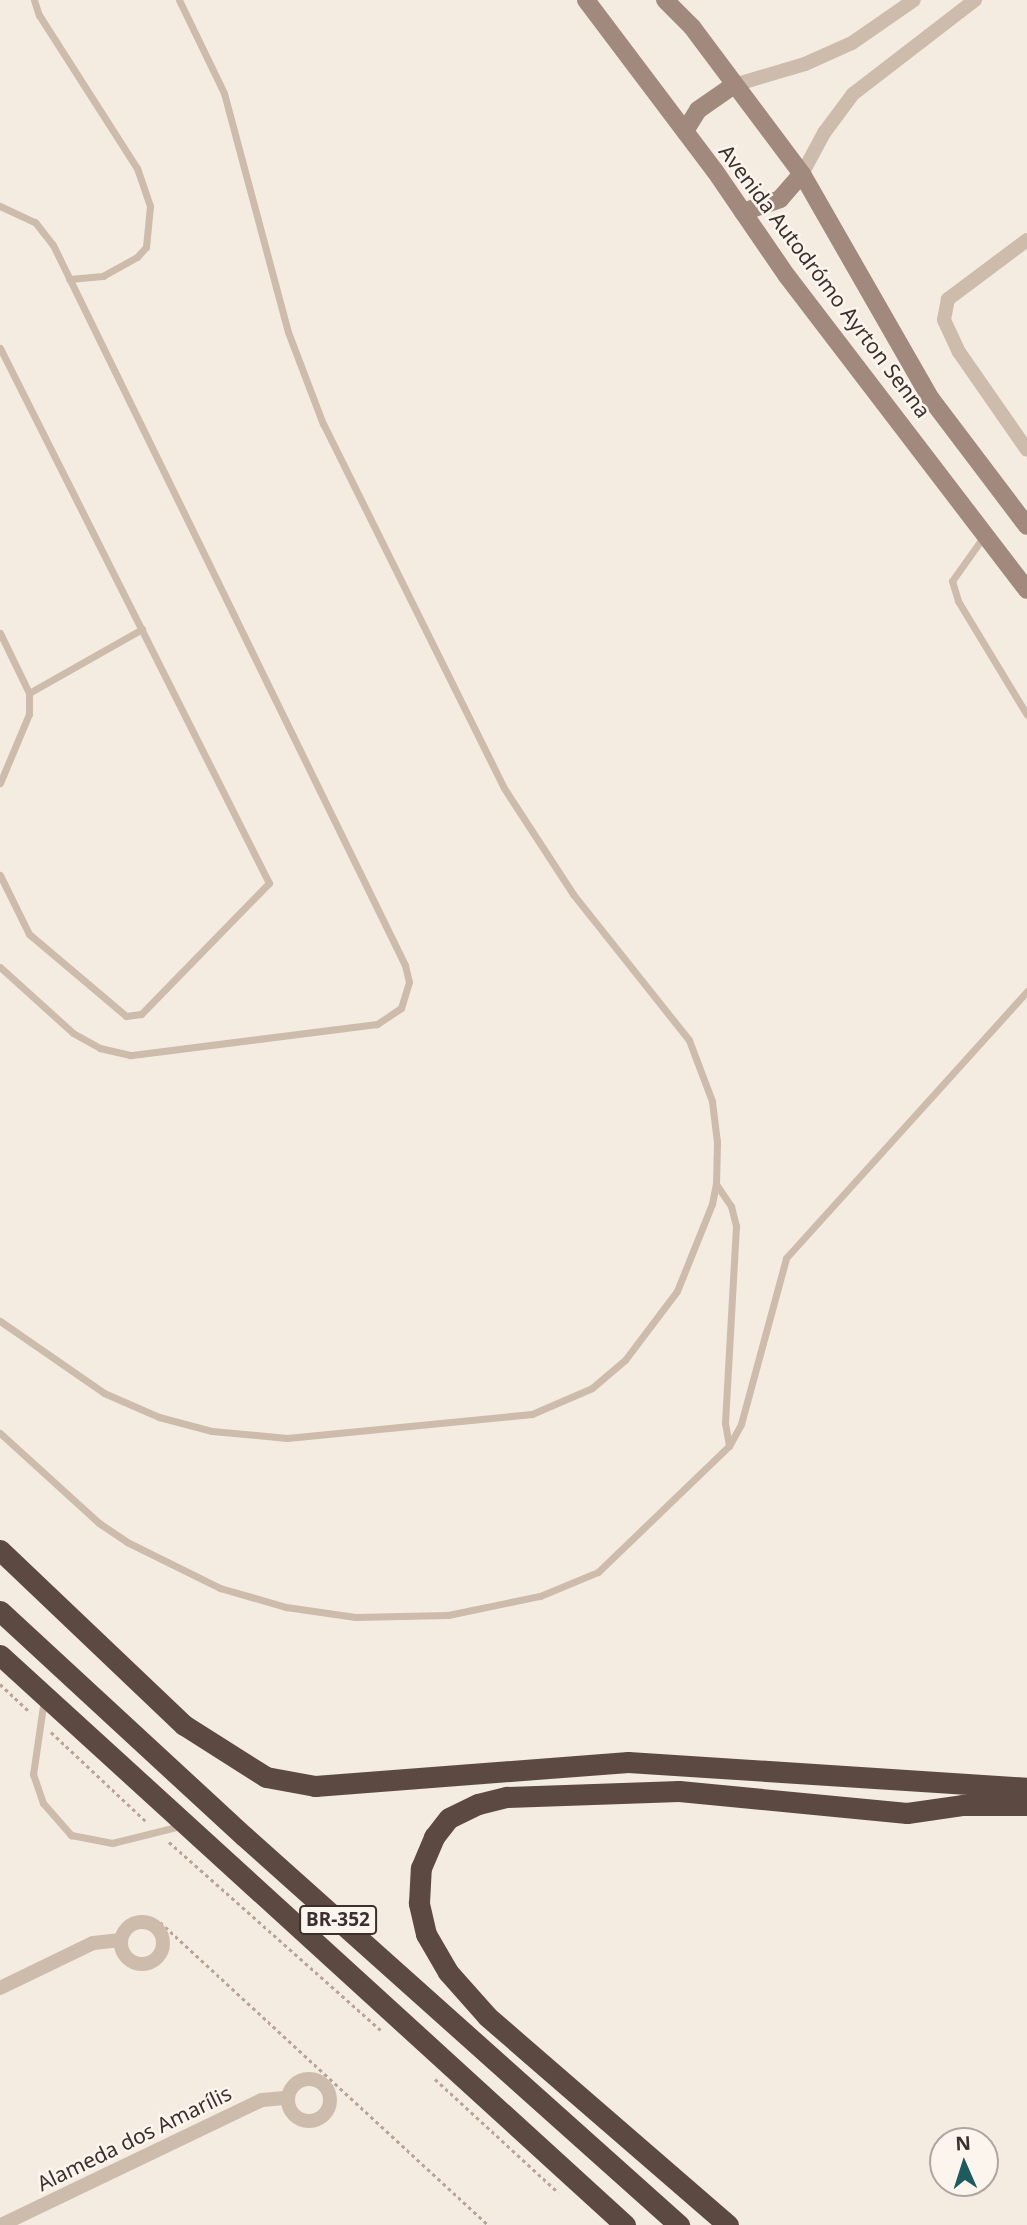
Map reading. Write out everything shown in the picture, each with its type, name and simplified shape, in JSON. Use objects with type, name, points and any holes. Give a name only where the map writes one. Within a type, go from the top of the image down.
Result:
[{"type":"highway","points":[[0,1550],[184,1725],[266,1777],[315,1786],[628,1762],[1027,1788]]},
{"type":"highway","name":"BR-352","points":[[0,1611],[244,1836],[679,2225]]},
{"type":"highway","name":"BR-352","points":[[0,1655],[625,2225]]},
{"type":"highway","points":[[728,2225],[487,2016],[448,1972],[426,1934],[419,1903],[421,1868],[434,1837],[449,1818],[478,1804],[507,1797],[679,1791],[907,1813],[963,1805],[1027,1805]]},
{"type":"street","name":"Avenida Autodrómo Ayrton Senna","points":[[586,0],[1027,590]]},
{"type":"street","name":"Avenida Autodrómo Ayrton Senna","points":[[665,0],[692,27],[802,174],[916,375],[1027,526]]},
{"type":"street","points":[[685,131],[698,110],[734,85],[805,64],[852,43],[915,0]]},
{"type":"street","points":[[743,212],[780,199],[802,174],[824,133],[853,94],[975,0]]},
{"type":"street","points":[[1027,240],[948,299],[944,320],[959,352],[1027,450]]},
{"type":"street","points":[[0,1988],[93,1943],[121,1940],[133,1924],[146,1923],[158,1929],[163,1941],[156,1960],[135,1963],[124,1954],[121,1940]]},
{"type":"street","name":"Alameda dos Amarílis","points":[[1,2225],[262,2100],[287,2098]]},
{"type":"lane","points":[[34,0],[39,15],[137,168],[150,206],[146,247],[137,257],[103,276],[69,279]]},
{"type":"lane","points":[[0,1321],[104,1393],[159,1417],[212,1431],[288,1438],[532,1414],[583,1393],[625,1360],[677,1291],[712,1204],[716,1184],[716,1122],[706,1080],[689,1040],[573,894],[504,788],[323,424],[288,332],[224,93],[179,0]]},
{"type":"lane","points":[[0,206],[26,216],[42,229],[69,279],[405,965],[408,991],[394,1015],[377,1024],[130,1055],[100,1048],[73,1034],[0,967]]},
{"type":"lane","points":[[0,348],[3,360],[269,883],[141,1014],[127,1016],[29,934],[0,875]]},
{"type":"lane","points":[[985,534],[952,581],[964,612],[1027,715]]},
{"type":"lane","points":[[29,693],[142,629]]},
{"type":"lane","points":[[0,634],[29,693],[29,714],[0,783]]},
{"type":"lane","points":[[0,1433],[99,1523],[178,1570],[286,1607],[386,1618],[448,1615],[510,1604],[598,1572],[729,1446],[741,1424],[786,1258],[1027,991]]},
{"type":"lane","points":[[716,1184],[731,1206],[736,1226],[725,1423],[729,1446]]},
{"type":"lane","points":[[45,1695],[33,1774],[43,1804],[71,1835],[112,1843],[186,1825]]},
{"type":"path","points":[[0,1684],[158,1832],[390,2038]]},
{"type":"path","points":[[146,1923],[160,1922],[488,2225]]},
{"type":"path","points":[[428,2073],[565,2198]]}]
